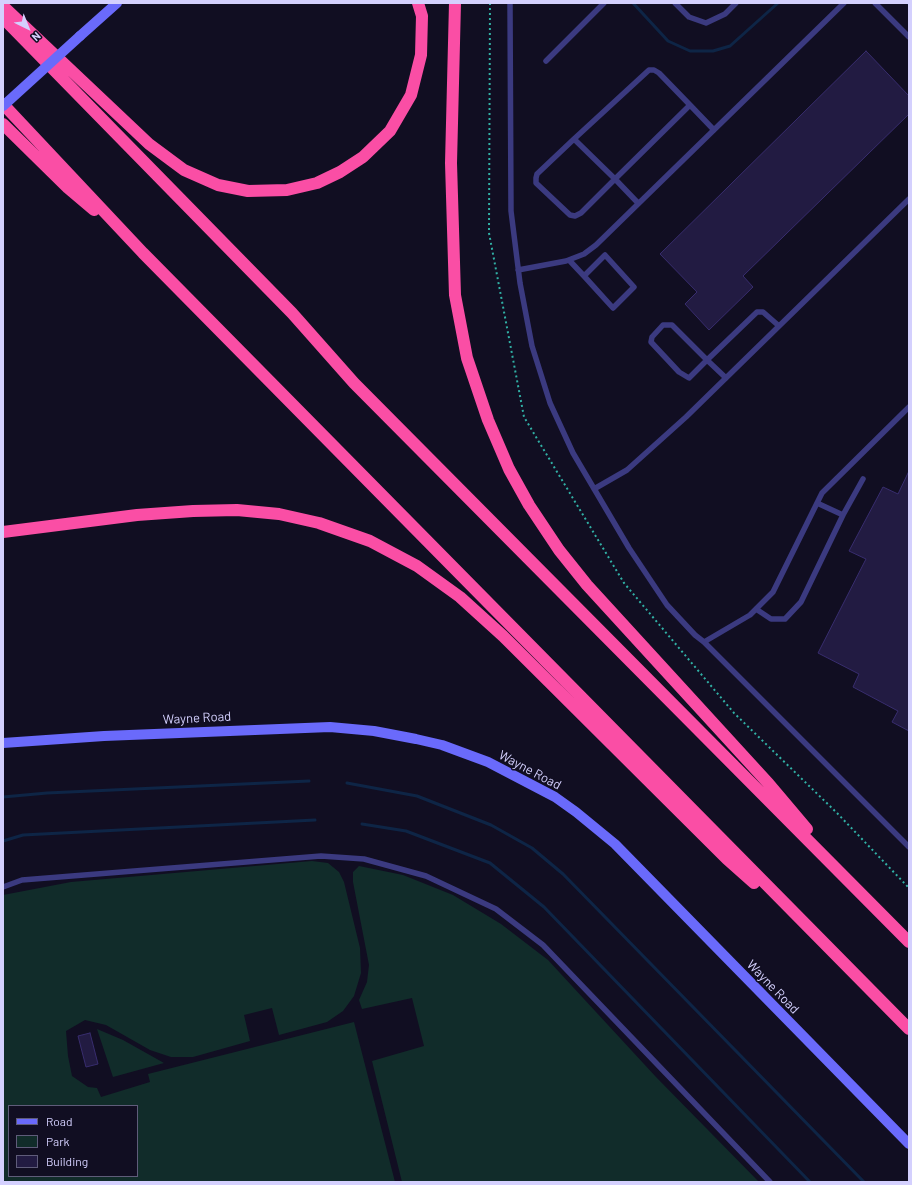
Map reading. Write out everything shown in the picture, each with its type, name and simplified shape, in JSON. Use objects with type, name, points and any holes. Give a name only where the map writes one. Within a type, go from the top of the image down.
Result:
[{"type":"highway","points":[[3,6],[149,144],[184,170],[218,185],[248,191],[287,190],[317,183],[340,172],[364,157],[390,131],[411,95],[421,55],[422,16],[418,3]]},
{"type":"highway","points":[[455,3],[451,163],[455,295],[467,358],[488,420],[509,469],[529,505],[558,550],[587,585],[769,784],[868,900]]},
{"type":"highway","points":[[3,18],[292,313],[354,383],[909,942]]},
{"type":"highway","points":[[3,105],[143,253],[909,1029]]},
{"type":"highway","points":[[3,124],[68,188],[143,253]]},
{"type":"highway","points":[[3,532],[137,515],[237,510],[279,514],[320,523],[370,541],[417,566],[460,597],[504,636],[726,859],[828,948]]},
{"type":"main road","points":[[3,105],[117,3]]},
{"type":"main road","name":"Wayne Road","points":[[3,742],[330,727],[374,731],[416,739],[447,747],[488,762],[555,798],[576,812],[615,844],[909,1144]]},
{"type":"lane","points":[[510,3],[511,211],[518,270],[532,346],[550,403],[573,453],[629,548],[667,604],[694,635],[704,642],[909,847]]},
{"type":"lane","points":[[546,61],[604,3]]},
{"type":"lane","points":[[674,3],[689,17],[706,23],[725,14],[736,3]]},
{"type":"lane","points":[[518,270],[569,260],[584,254],[844,3]]},
{"type":"lane","points":[[876,3],[909,37]]},
{"type":"lane","points":[[690,105],[581,213],[575,216],[570,215],[536,183],[537,174],[649,70],[654,70],[659,73],[690,105],[714,130]]},
{"type":"lane","points":[[574,139],[638,203]]},
{"type":"lane","points":[[594,489],[627,470],[686,418],[909,199]]},
{"type":"lane","points":[[569,260],[613,308],[634,287],[605,255],[584,276]]},
{"type":"lane","points":[[726,378],[707,360],[672,325],[663,325],[652,337],[651,342],[686,378],[689,378],[707,360],[757,312],[763,312],[779,326]]},
{"type":"lane","points":[[704,642],[750,615],[773,592],[822,493],[909,407]]},
{"type":"lane","points":[[756,609],[771,619],[786,619],[801,602],[862,479]]},
{"type":"lane","points":[[817,503],[843,515]]},
{"type":"lane","points":[[3,887],[22,880],[321,856],[364,859],[426,876],[496,909],[543,945],[770,1182]]},
{"type":"green space","points":[[312,861],[328,863],[339,872],[344,882],[360,948],[361,973],[354,996],[343,1011],[327,1022],[279,1035],[272,1008],[244,1015],[250,1041],[193,1057],[171,1057],[150,1050],[106,1025],[85,1020],[66,1031],[68,1056],[72,1076],[88,1087],[97,1088],[101,1097],[150,1082],[148,1074],[354,1022],[395,1182],[3,1182],[3,895],[71,882]]},
{"type":"green space","points":[[359,866],[403,875],[453,895],[501,924],[548,960],[656,1077],[759,1182],[402,1182],[372,1061],[424,1046],[412,998],[362,1009],[359,1000],[367,982],[369,965],[353,882],[353,872]]},
{"type":"green space","points":[[97,1029],[123,1040],[164,1063],[113,1077]]},
{"type":"building","points":[[866,51],[909,96],[909,114],[743,276],[753,287],[709,330],[685,304],[697,292],[660,254]]},
{"type":"building","points":[[909,471],[909,731],[892,722],[898,711],[853,687],[859,674],[818,653],[866,559],[849,551],[883,487],[898,494]]},
{"type":"building","points":[[90,1033],[98,1064],[86,1067],[78,1036]]},
{"type":"waterway","points":[[633,3],[668,41],[690,51],[713,51],[730,46],[778,3]]},
{"type":"waterway","points":[[3,797],[47,793],[309,781]]},
{"type":"waterway","points":[[347,783],[417,796],[491,825],[532,848],[563,874],[864,1182]]},
{"type":"waterway","points":[[3,841],[23,835],[315,820]]},
{"type":"waterway","points":[[362,824],[406,831],[490,863],[544,907],[810,1182]]}]
